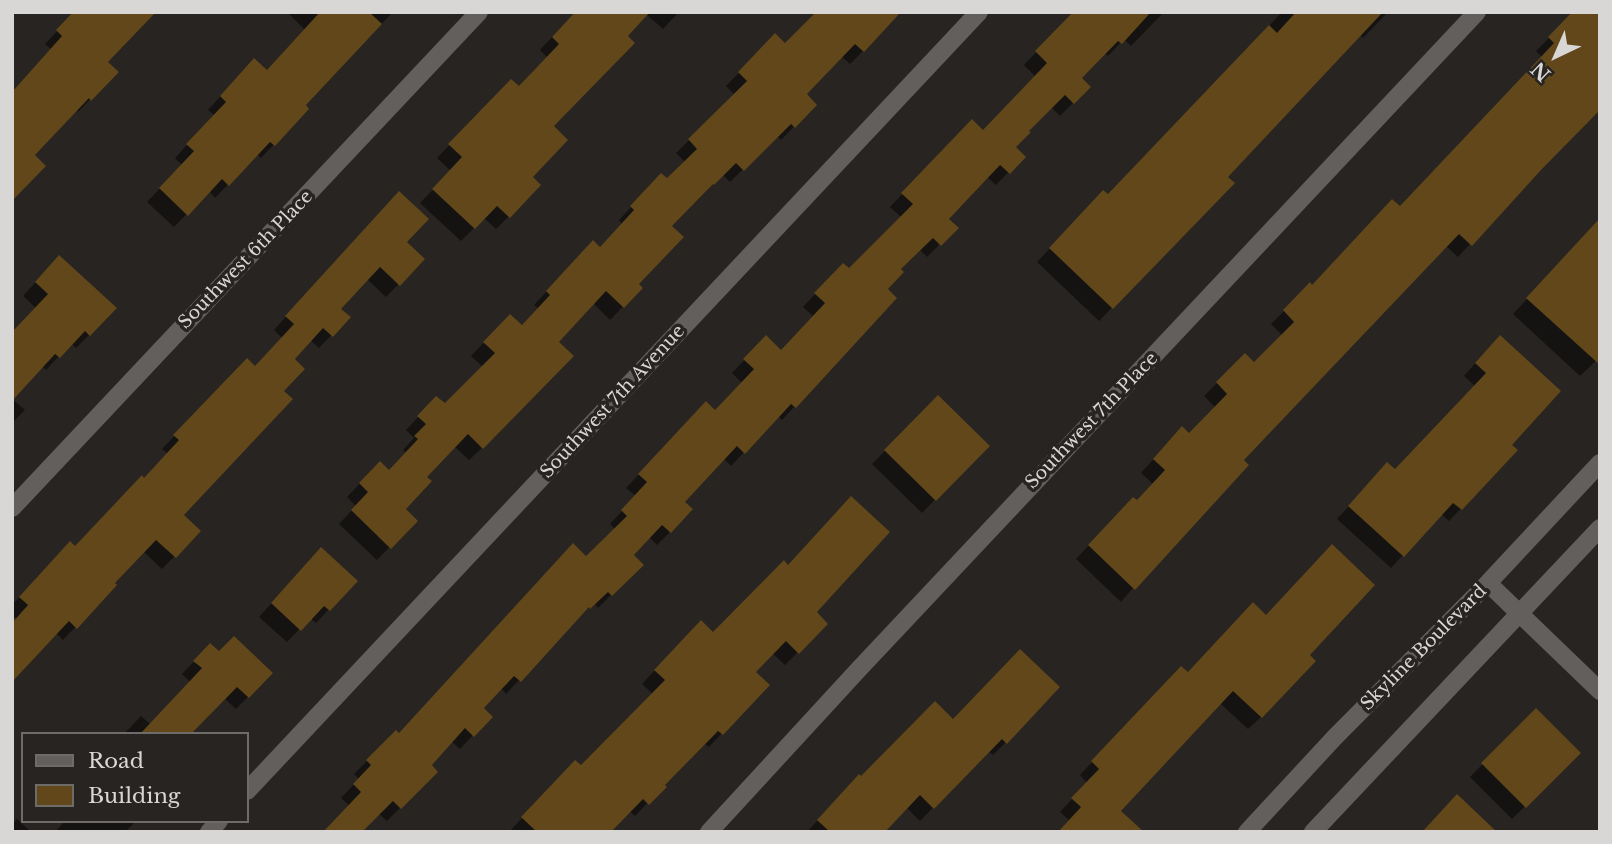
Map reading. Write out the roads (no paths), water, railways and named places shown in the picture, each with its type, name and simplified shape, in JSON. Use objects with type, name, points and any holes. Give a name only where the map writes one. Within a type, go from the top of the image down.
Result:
[{"type":"street","name":"Southwest 6th Place","points":[[12,508],[479,12]]},
{"type":"street","name":"Southwest 7th Avenue","points":[[248,790],[979,12]]},
{"type":"street","name":"Southwest 7th Place","points":[[709,832],[1477,12]]},
{"type":"street","name":"Skyline Boulevard","points":[[1247,832],[1600,463]]},
{"type":"street","points":[[1313,832],[1600,528]]},
{"type":"street","points":[[1488,583],[1600,691]]}]
